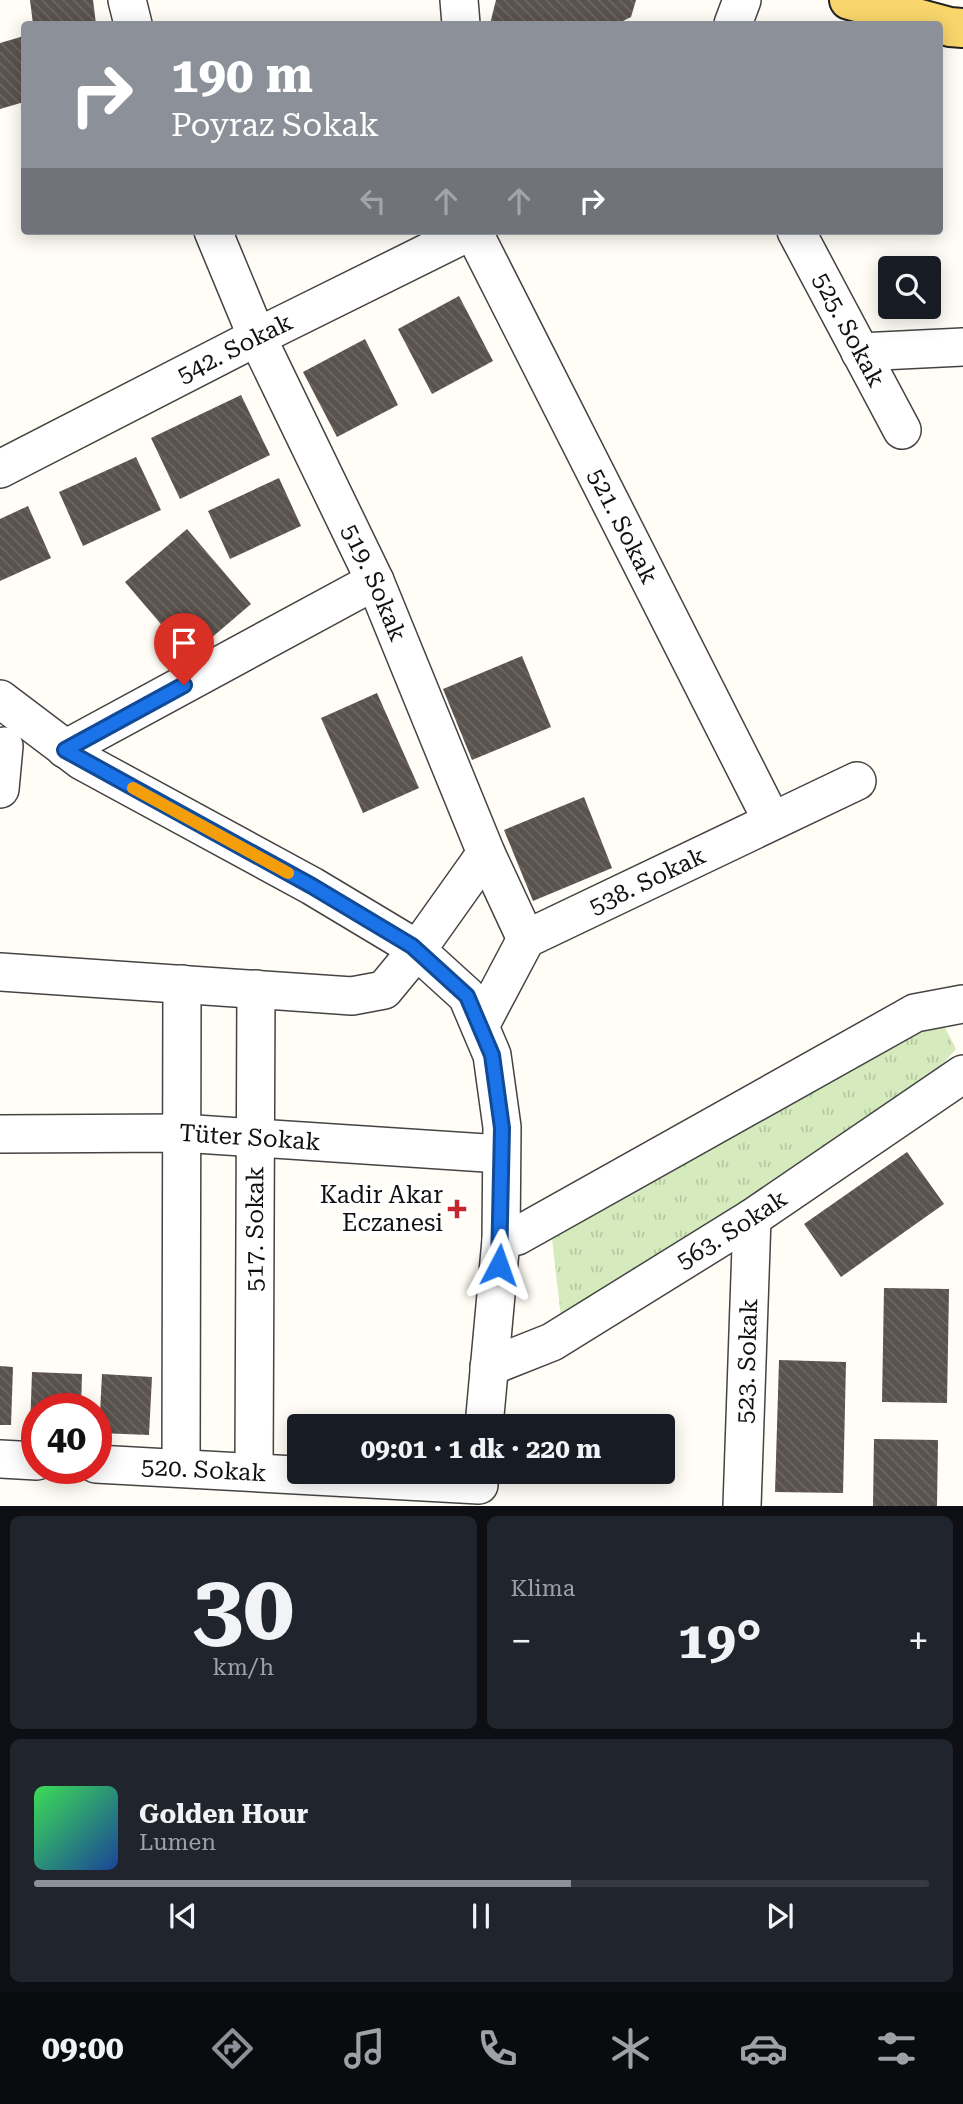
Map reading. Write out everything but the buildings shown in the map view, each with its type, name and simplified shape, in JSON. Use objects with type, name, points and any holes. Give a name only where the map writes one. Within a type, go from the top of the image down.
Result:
[{"type":"main road","points":[[849,0],[928,21]]},
{"type":"main road","points":[[943,25],[963,28]]},
{"type":"street","points":[[127,0],[132,21]]},
{"type":"street","points":[[459,0],[461,21]]},
{"type":"street","points":[[734,21],[742,0]]},
{"type":"street","name":"519. Sokak","points":[[215,235],[257,337],[374,581],[486,853],[526,939]]},
{"type":"street","name":"542. Sokak","points":[[0,469],[257,337],[464,235]]},
{"type":"street","name":"521. Sokak","points":[[474,235],[772,821]]},
{"type":"street","name":"525. Sokak","points":[[798,235],[902,430]]},
{"type":"street","points":[[860,352],[963,347]]},
{"type":"street","points":[[65,750],[374,581]]},
{"type":"street","points":[[0,789],[7,728],[65,750],[312,886],[417,950],[467,996],[492,1055],[502,1128],[501,1240],[485,1414]]},
{"type":"street","name":"538. Sokak","points":[[526,939],[858,782]]},
{"type":"street","points":[[0,972],[352,996],[384,990],[417,950],[486,853]]},
{"type":"street","points":[[480,1026],[526,939]]},
{"type":"street","points":[[181,1468],[182,984]]},
{"type":"street","name":"517. Sokak","points":[[254,1471],[256,989]]},
{"type":"street","points":[[501,1240],[517,1236],[915,1013],[963,1004]]},
{"type":"street","name":"563. Sokak","points":[[489,1367],[552,1342],[752,1217],[963,1074]]},
{"type":"street","name":"Tüter Sokak","points":[[0,1135],[181,1133],[501,1154]]},
{"type":"street","name":"523. Sokak","points":[[742,1506],[752,1217]]},
{"type":"street","points":[[0,1459],[21,1460]]},
{"type":"street","name":"520. Sokak","points":[[112,1465],[254,1471],[479,1487]]},
{"type":"green space","points":[[941,1020],[956,1049],[913,1097],[561,1317],[552,1239],[914,1031]]},
{"type":"slow traffic","points":[[133,788],[288,873]]},
{"type":"place","name":"Kadir Akar Eczanesi","points":[[457,1209]]},
{"type":"route","points":[[184,685],[65,750],[312,886],[412,946],[467,996],[492,1055],[502,1128],[499,1265]]}]
